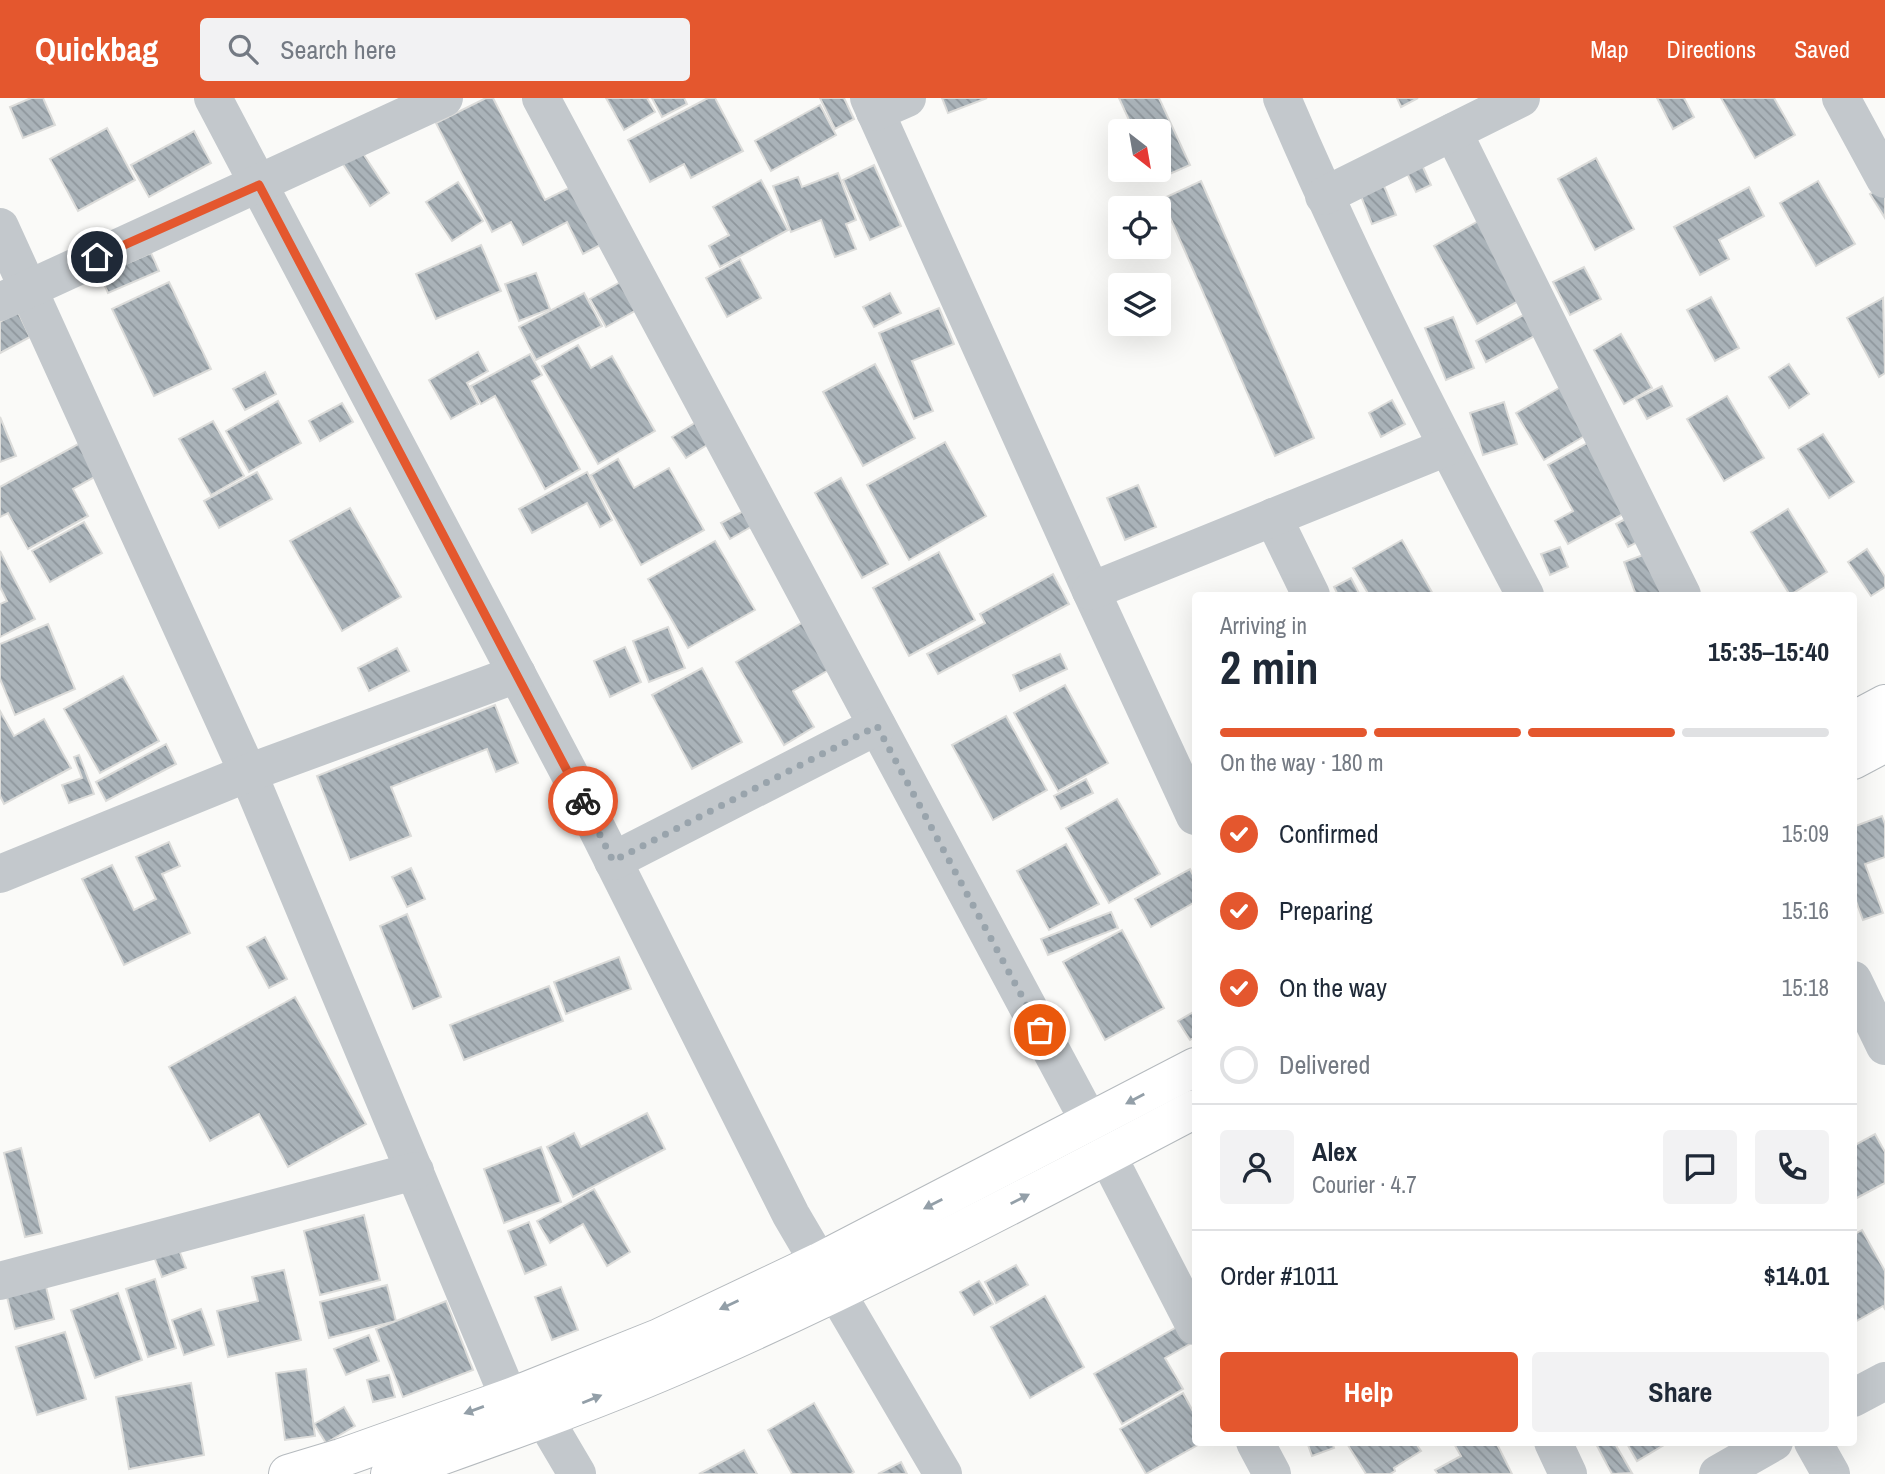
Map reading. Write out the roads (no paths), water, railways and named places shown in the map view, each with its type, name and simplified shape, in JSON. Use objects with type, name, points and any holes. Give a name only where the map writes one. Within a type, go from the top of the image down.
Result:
[{"type":"main road","points":[[1857,718],[1885,704]]},
{"type":"main road","points":[[1857,758],[1885,743]]},
{"type":"main road","points":[[390,1474],[544,1418],[672,1367],[828,1277],[1098,1139],[1192,1070]]},
{"type":"main road","points":[[1098,1139],[1192,1109]]},
{"type":"main road","points":[[288,1474],[341,1458],[509,1398],[659,1338],[828,1277]]},
{"type":"street","points":[[213,98],[517,674],[790,1215],[943,1474]]},
{"type":"street","points":[[14,295],[444,98]]},
{"type":"street","points":[[541,98],[1098,1139],[1192,1320]]},
{"type":"street","points":[[1282,98],[1324,197],[1447,447],[1523,592]]},
{"type":"street","points":[[1324,197],[1521,98]]},
{"type":"street","points":[[1841,98],[1885,179]]},
{"type":"street","points":[[884,103],[1091,591],[1192,810]]},
{"type":"street","points":[[1453,132],[1681,592]]},
{"type":"street","points":[[0,228],[14,295],[248,772],[509,1398]]},
{"type":"street","points":[[1091,591],[1447,447]]},
{"type":"street","points":[[1273,517],[1310,592]]},
{"type":"street","points":[[0,874],[248,772],[517,674]]},
{"type":"street","points":[[613,861],[877,726]]},
{"type":"street","points":[[1857,988],[1885,1045]]},
{"type":"street","points":[[0,1281],[415,1171]]},
{"type":"street","points":[[1857,1396],[1885,1381]]},
{"type":"street","points":[[544,1418],[577,1474]]},
{"type":"street","points":[[1257,1446],[1272,1474]]},
{"type":"street","points":[[1555,1446],[1568,1474]]},
{"type":"street","points":[[1718,1474],[1767,1446]]},
{"type":"street","points":[[1815,1446],[1831,1474]]}]
